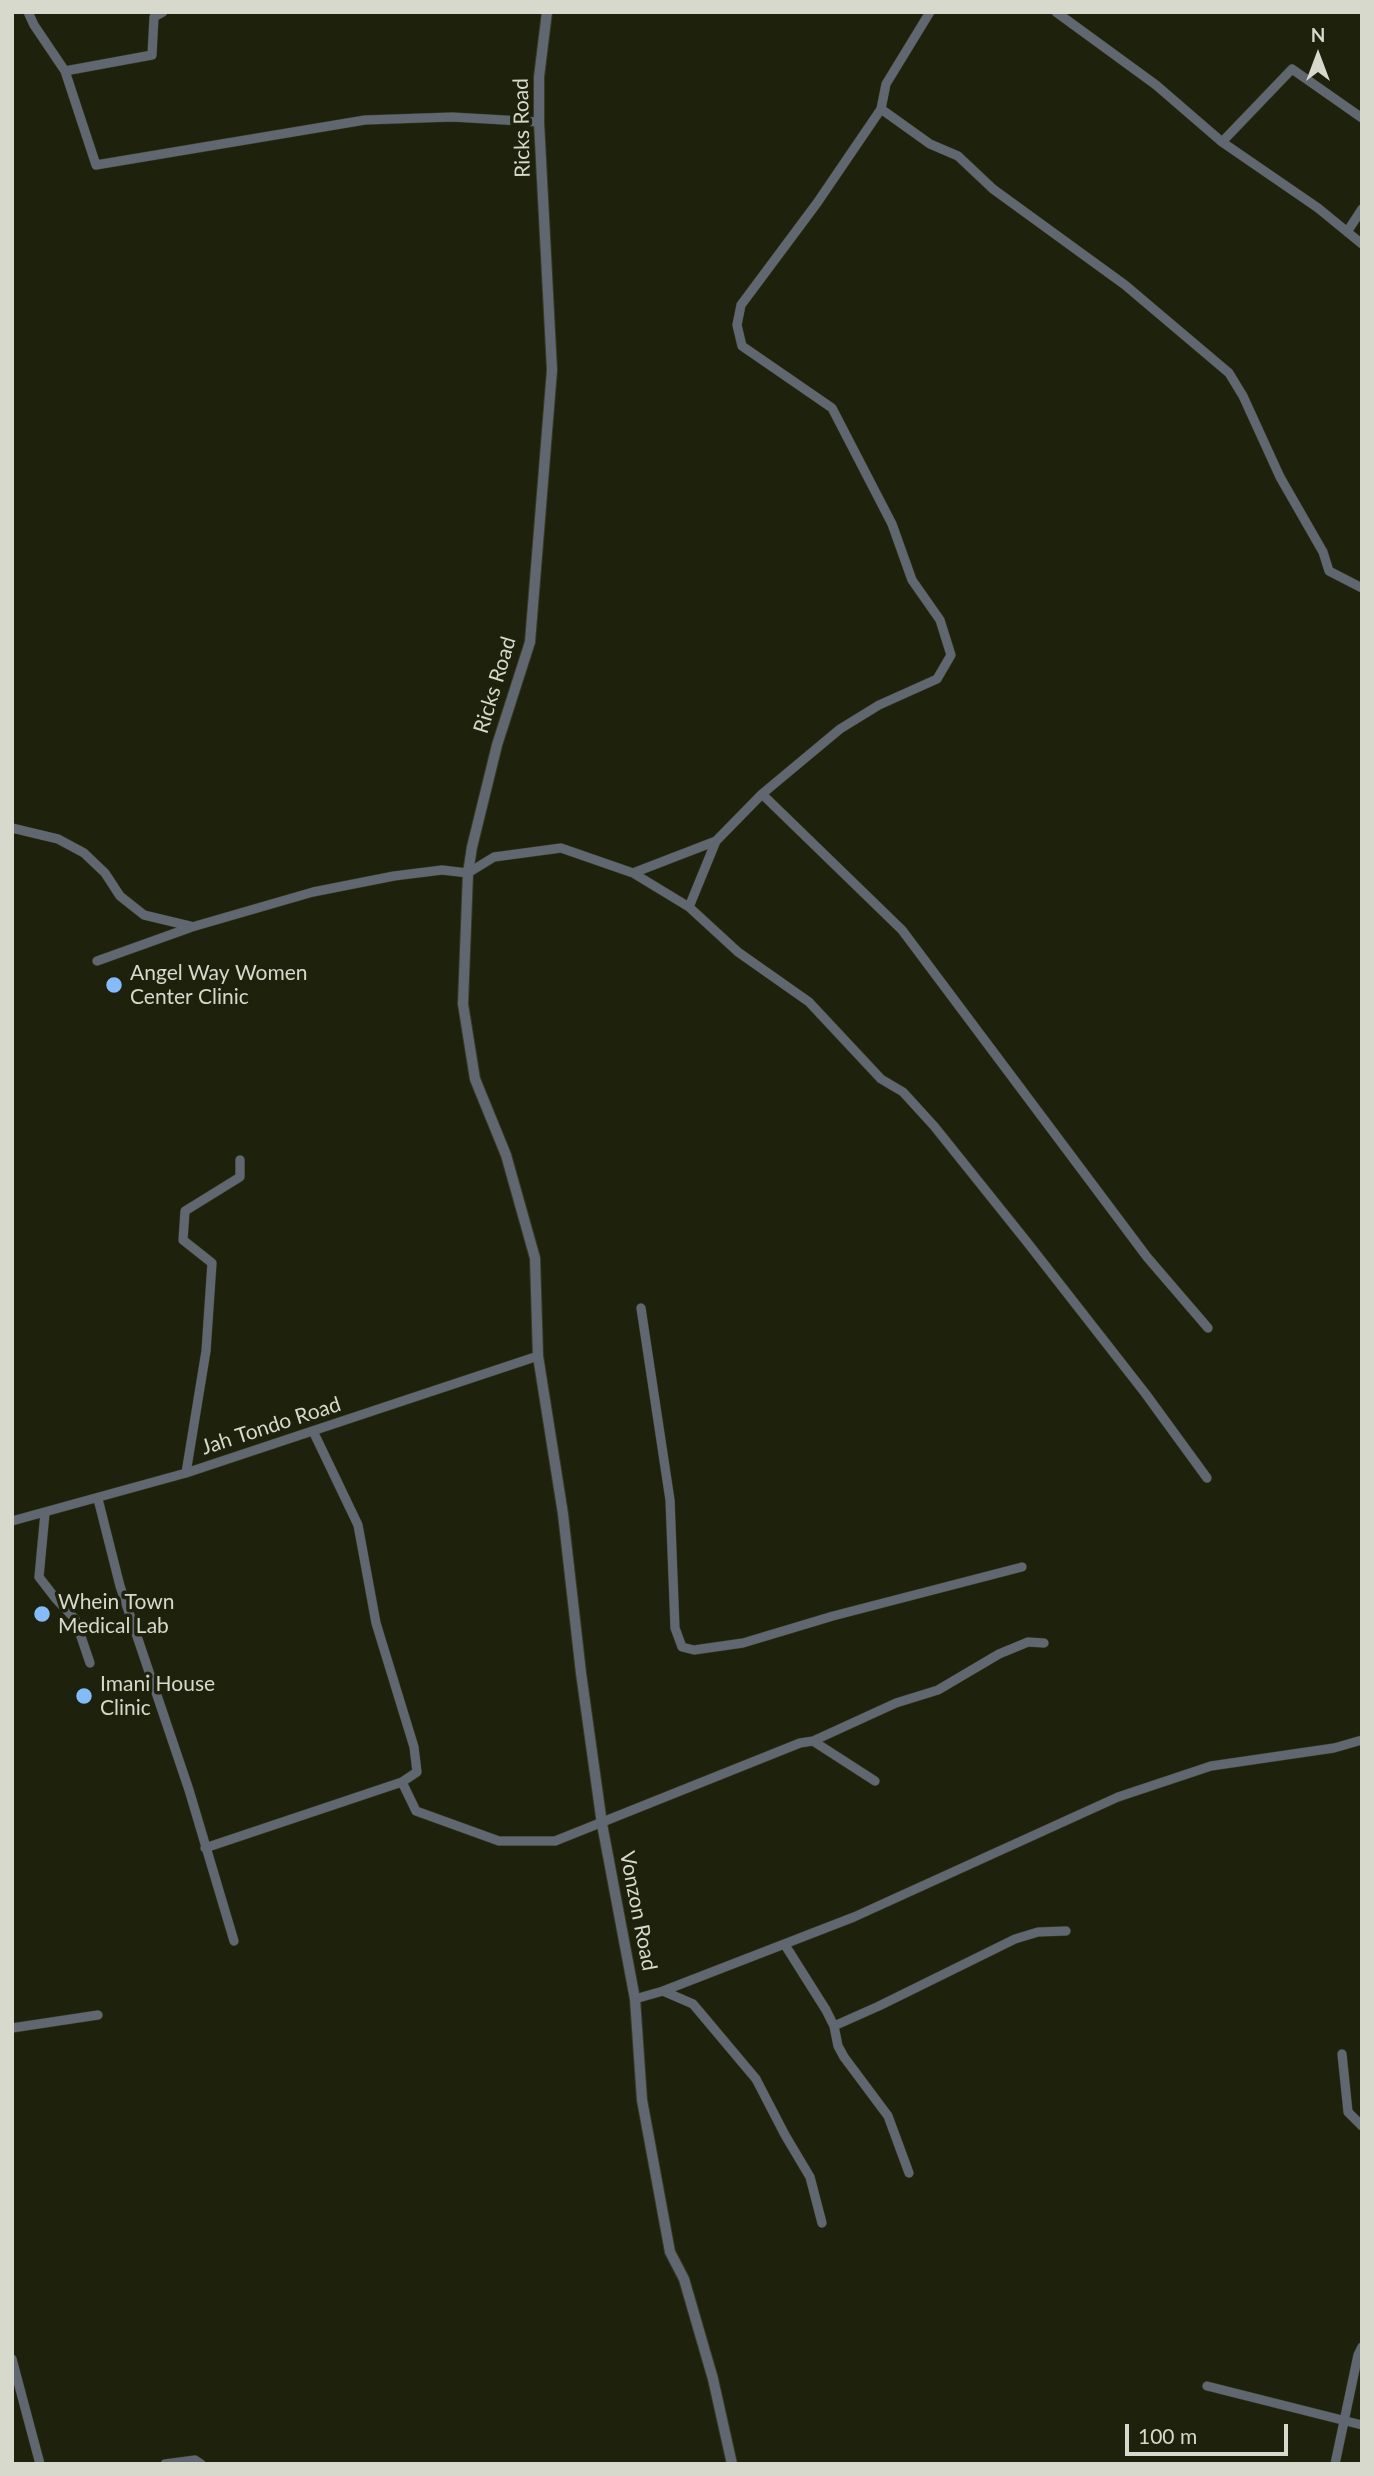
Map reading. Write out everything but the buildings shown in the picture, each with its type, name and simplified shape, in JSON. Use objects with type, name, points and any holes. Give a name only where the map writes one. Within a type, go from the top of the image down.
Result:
[{"type":"street","points":[[28,12],[34,26],[65,71],[96,165],[365,120],[452,117],[539,122]]},
{"type":"street","points":[[65,71],[152,55],[155,17],[163,12]]},
{"type":"street","name":"Ricks Road","points":[[538,1356],[535,1258],[506,1154],[475,1079],[463,1004],[468,873],[497,744],[530,642],[552,370],[539,122],[539,77],[547,12]]},
{"type":"street","points":[[1056,12],[1156,85],[1222,142],[1318,208],[1362,244]]},
{"type":"street","points":[[689,907],[716,841],[762,794],[840,729],[879,705],[937,679],[950,655],[940,620],[912,580],[892,524],[832,408],[742,346],[737,325],[741,304],[817,203],[881,108],[886,84],[925,14]]},
{"type":"street","points":[[1222,142],[1292,69],[1362,118]]},
{"type":"street","points":[[881,108],[930,144],[958,156],[993,189],[1125,285],[1230,373],[1280,477],[1323,552],[1329,571],[1362,589]]},
{"type":"street","points":[[1347,232],[1362,209]]},
{"type":"street","points":[[762,794],[902,930],[1147,1257],[1208,1328]]},
{"type":"street","points":[[12,828],[58,839],[84,853],[105,873],[120,896],[144,915],[192,927]]},
{"type":"street","points":[[633,873],[716,841]]},
{"type":"street","points":[[97,961],[192,927],[313,892],[421,872],[442,870],[468,873],[494,857],[561,848],[633,873],[689,907],[738,952],[809,1002],[881,1079],[903,1092],[934,1126],[1145,1393],[1207,1478]]},
{"type":"street","points":[[186,1473],[206,1351],[212,1263],[183,1240],[185,1211],[240,1177],[240,1160]]},
{"type":"street","points":[[641,1308],[670,1500],[675,1628],[682,1647],[694,1650],[743,1643],[833,1616],[1022,1567]]},
{"type":"street","name":"Jah Tondo Road","points":[[12,1521],[186,1473],[538,1356]]},
{"type":"street","name":"Vonzon Road","points":[[538,1356],[563,1514],[602,1824],[635,1999],[642,2100],[670,2252],[684,2279],[713,2379],[733,2464]]},
{"type":"street","points":[[205,1848],[402,1782],[417,1772],[414,1747],[376,1623],[358,1525],[313,1431]]},
{"type":"street","points":[[98,1499],[120,1586],[189,1790],[234,1941]]},
{"type":"street","points":[[45,1513],[39,1577],[75,1619],[90,1663]]},
{"type":"street","points":[[402,1782],[416,1811],[499,1841],[555,1841],[800,1743],[813,1741],[896,1703],[938,1690],[999,1654],[1028,1642],[1044,1643]]},
{"type":"street","points":[[635,1999],[663,1992],[854,1917],[1118,1797],[1211,1766],[1334,1748],[1362,1740]]},
{"type":"street","points":[[813,1741],[875,1781]]},
{"type":"street","points":[[834,2025],[879,2006],[1016,1938],[1038,1932],[1066,1931]]},
{"type":"street","points":[[785,1945],[834,2025],[838,2046],[844,2057],[888,2116],[909,2173]]},
{"type":"street","points":[[663,1992],[693,2004],[756,2079],[810,2177],[822,2223]]},
{"type":"street","points":[[12,2028],[98,2015]]},
{"type":"street","points":[[1342,2054],[1348,2112],[1362,2126]]},
{"type":"street","points":[[1335,2464],[1362,2347]]},
{"type":"street","points":[[12,2359],[40,2464]]},
{"type":"street","points":[[1206,2386],[1362,2425]]},
{"type":"street","points":[[165,2464],[195,2460],[201,2464]]},
{"type":"place","name":"Angel Way Women Center Clinic","points":[[114,985]]},
{"type":"place","name":"Whein Town Medical Lab","points":[[42,1614]]},
{"type":"place","name":"Imani House Clinic","points":[[84,1696]]}]
